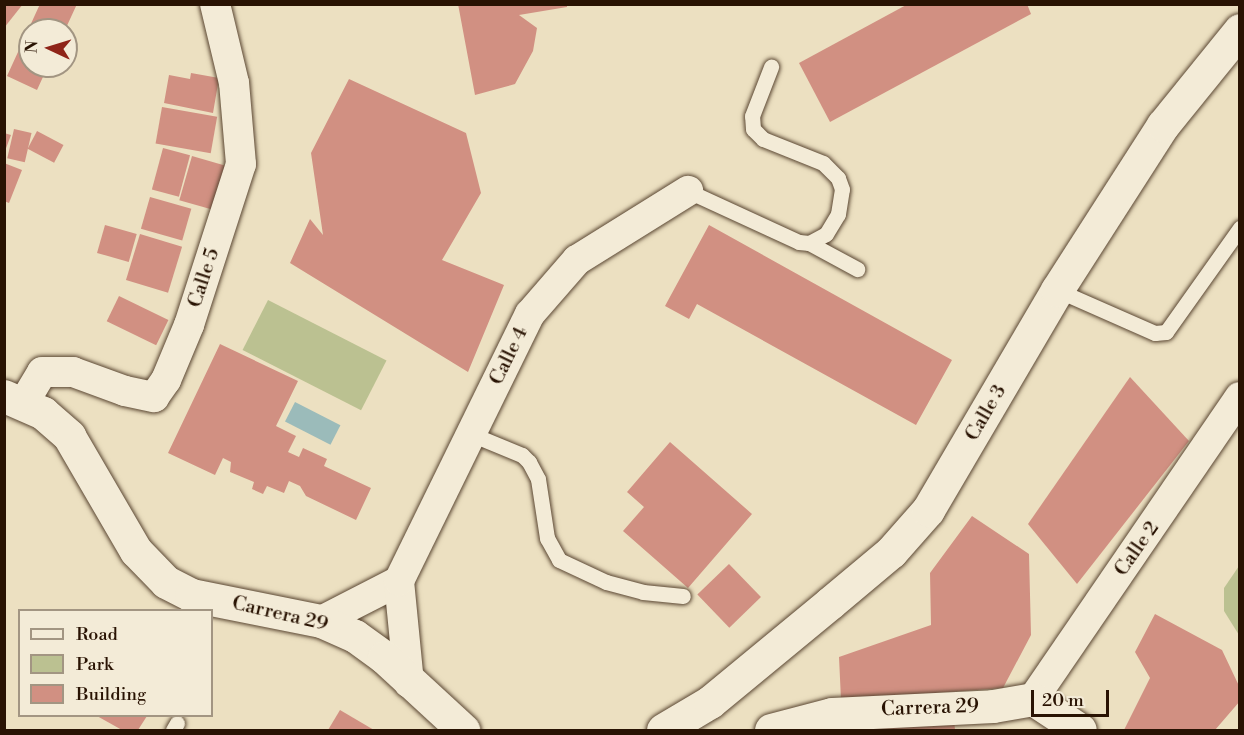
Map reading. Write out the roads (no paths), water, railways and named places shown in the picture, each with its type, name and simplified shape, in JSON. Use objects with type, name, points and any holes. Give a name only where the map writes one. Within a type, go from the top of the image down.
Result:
[{"type":"street","name":"Calle 5","points":[[11,401],[42,372],[73,372],[125,392],[154,396],[166,380],[189,325],[240,164],[234,83],[215,4]]},
{"type":"street","name":"Calle 3","points":[[663,730],[710,702],[898,543],[927,510],[1057,290],[1162,124],[1239,30]]},
{"type":"street","name":"Calle 4","points":[[399,581],[530,314],[577,260],[688,191]]},
{"type":"street","name":"Calle 2","points":[[1032,699],[1239,397]]},
{"type":"street","name":"Carrera 29","points":[[11,401],[39,420],[89,467],[136,551],[178,591],[321,621],[355,636],[384,657],[409,683],[463,730]]},
{"type":"street","points":[[321,621],[399,581],[409,683]]},
{"type":"street","name":"Carrera 29","points":[[771,730],[832,714],[993,706],[1032,699]]},
{"type":"street","points":[[1032,699],[1080,730]]},
{"type":"lane","points":[[771,67],[752,116],[753,129],[763,139],[823,163],[838,178],[842,189],[838,214],[826,234],[809,243]]},
{"type":"lane","points":[[688,191],[809,243],[858,269]]},
{"type":"lane","points":[[1057,290],[1155,333],[1166,332],[1239,228]]},
{"type":"lane","points":[[471,434],[522,454],[529,462],[537,479],[547,538],[559,560],[587,576],[615,584],[683,596]]},
{"type":"water","points":[[295,402],[340,425],[330,445],[285,422]]}]
